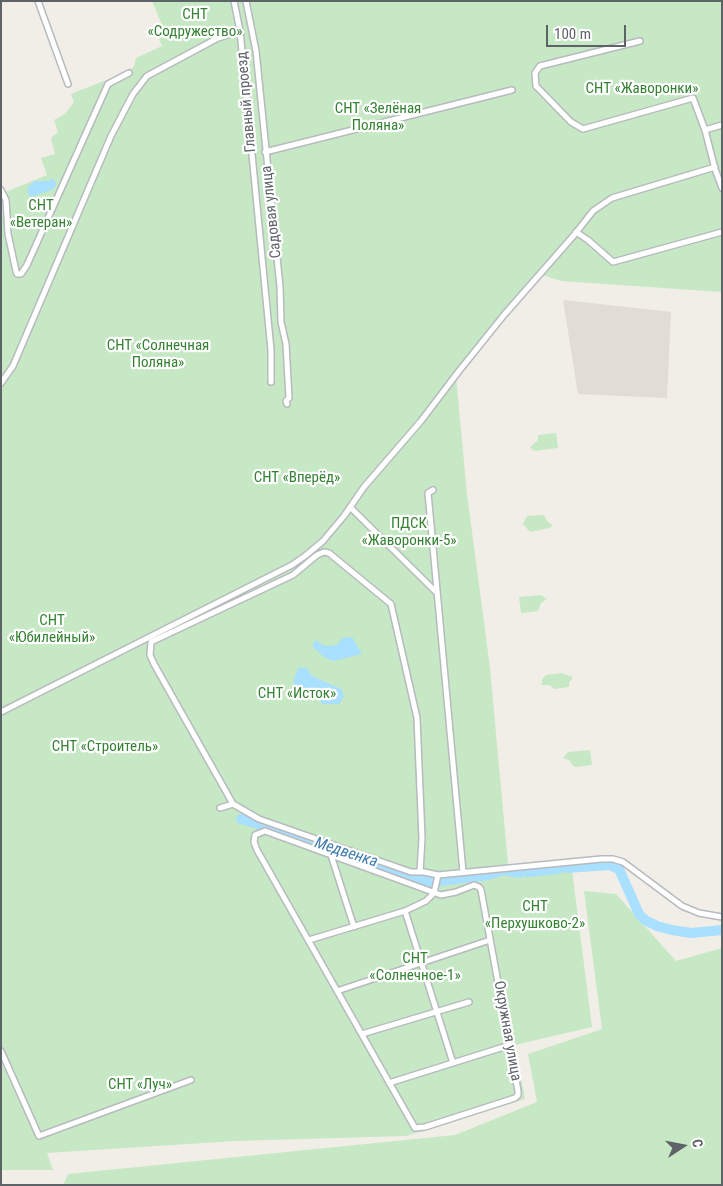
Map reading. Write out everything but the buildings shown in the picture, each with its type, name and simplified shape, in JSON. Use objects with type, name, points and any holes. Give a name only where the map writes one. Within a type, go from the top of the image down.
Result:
[{"type":"street","points":[[38,1],[68,84]]},
{"type":"street","name":"Главный проезд","points":[[234,1],[240,31],[271,350],[271,382]]},
{"type":"street","name":"Садовая улица","points":[[246,1],[256,51],[280,287],[281,322],[286,344],[289,398],[286,401],[287,404]]},
{"type":"street","points":[[1,383],[14,366],[111,136],[133,94],[147,76],[218,38],[240,31]]},
{"type":"street","points":[[640,41],[540,66],[535,73],[536,86],[571,122],[582,129],[693,98],[705,130],[714,167],[722,188]]},
{"type":"street","points":[[1,190],[6,200],[8,234],[16,271],[17,274],[21,274],[27,265],[108,84],[129,73]]},
{"type":"street","points":[[265,152],[512,90]]},
{"type":"street","points":[[705,130],[722,125]]},
{"type":"street","points":[[1,712],[297,563],[323,540],[364,487],[421,421],[458,371],[593,211],[612,198],[714,167]]},
{"type":"street","points":[[576,232],[614,262],[722,232]]},
{"type":"street","points":[[433,490],[428,493],[464,872]]},
{"type":"street","points":[[350,507],[437,593]]},
{"type":"street","points":[[420,872],[422,838],[417,718],[391,604],[329,553],[317,555],[293,575],[152,642],[150,655],[154,664],[233,804],[259,819],[411,872],[438,875],[601,858],[613,859],[623,862],[682,906],[699,913],[722,917]]},
{"type":"street","points":[[220,808],[233,804]]},
{"type":"street","name":"Окружная улица","points":[[265,831],[331,855],[441,895],[474,885],[479,887],[518,1091],[518,1095],[515,1098],[425,1128],[416,1128],[412,1124],[257,850],[254,842],[255,835],[265,831]]},
{"type":"street","points":[[331,855],[354,926]]},
{"type":"street","points":[[309,940],[405,911],[426,900],[434,893],[438,875]]},
{"type":"street","points":[[405,911],[453,1063]]},
{"type":"street","points":[[337,991],[490,940]]},
{"type":"street","points":[[362,1034],[469,1002]]},
{"type":"street","points":[[389,1083],[510,1045]]},
{"type":"street","points":[[1,1051],[39,1136],[191,1080]]},
{"type":"shaded area","points":[[563,300],[671,312],[667,398],[578,394]]},
{"type":"green space","points":[[152,1],[243,1],[250,18],[249,1],[722,1],[722,292],[561,281],[542,275],[456,377],[467,494],[490,668],[509,875],[572,870],[592,1027],[515,1045],[525,1099],[406,1136],[235,1141],[47,1153],[53,1170],[1,1170],[1,216],[6,213],[3,193],[47,175],[41,158],[55,154],[51,138],[58,132],[54,120],[65,114],[74,102],[71,95],[73,93],[130,71],[134,66],[136,58],[162,46],[157,33],[164,30]]},
{"type":"green space","points":[[556,433],[558,448],[534,451],[530,447],[538,440],[538,435]]},
{"type":"green space","points":[[544,515],[553,526],[530,532],[523,524],[527,516]]},
{"type":"green space","points":[[541,595],[547,599],[541,603],[538,611],[521,613],[519,597]]},
{"type":"green space","points":[[562,673],[573,677],[569,687],[554,689],[550,685],[541,685],[546,675]]},
{"type":"green space","points":[[590,750],[592,765],[574,767],[569,760],[563,758],[568,752]]},
{"type":"green space","points":[[584,891],[616,894],[676,961],[722,948],[722,1185],[63,1185],[68,1174],[455,1135],[537,1102],[528,1054],[602,1029]]},
{"type":"water","points":[[54,179],[56,185],[54,189],[31,197],[28,193],[28,187],[35,181],[48,181]]},
{"type":"water","points":[[352,637],[362,654],[333,661],[324,657],[312,646],[315,640],[325,646],[337,645],[342,638]]},
{"type":"water","points":[[298,668],[307,668],[312,676],[341,689],[344,696],[339,704],[322,704],[316,693],[297,688],[293,684]]},
{"type":"waterway","name":"Медвенка","points":[[241,819],[255,823]]},
{"type":"waterway","name":"Медвенка","points":[[259,825],[410,877],[432,882]]},
{"type":"waterway","name":"Медвенка","points":[[567,868],[609,865],[619,869],[639,914],[645,920],[657,926],[691,933],[722,930]]},
{"type":"waterway","name":"Медвенка","points":[[527,872],[558,869]]},
{"type":"waterway","name":"Медвенка","points":[[440,881],[488,875],[504,870],[519,873]]},
{"type":"park label","name":"СНТ «Содружество»","points":[[195,24]]},
{"type":"park label","name":"СНТ «Жаворонки»","points":[[642,89]]},
{"type":"park label","name":"СНТ «Зелёная Поляна»","points":[[378,118]]},
{"type":"park label","name":"СНТ «Ветеран»","points":[[41,214]]},
{"type":"park label","name":"СНТ «Солнечная Поляна»","points":[[158,354]]},
{"type":"park label","name":"СНТ «Вперёд»","points":[[297,478]]},
{"type":"park label","name":"ПДСК «Жаворонки-5»","points":[[409,532]]},
{"type":"park label","name":"СНТ «Юбилейный»","points":[[52,630]]},
{"type":"park label","name":"СНТ «Исток»","points":[[297,694]]},
{"type":"park label","name":"СНТ «Строитель»","points":[[105,747]]},
{"type":"park label","name":"СНТ «Перхушково-2»","points":[[535,916]]},
{"type":"park label","name":"СНТ «Солнечное-1»","points":[[415,968]]},
{"type":"park label","name":"СНТ «Луч»","points":[[140,1085]]}]
